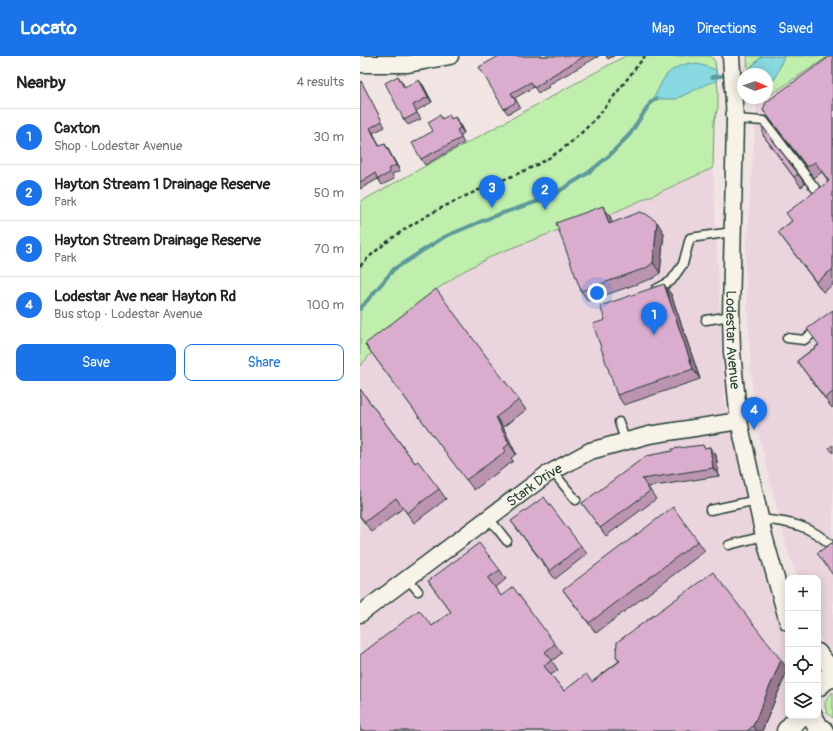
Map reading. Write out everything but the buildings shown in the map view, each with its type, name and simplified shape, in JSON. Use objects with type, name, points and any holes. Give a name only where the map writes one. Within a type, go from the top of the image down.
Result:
[{"type":"street","points":[[360,64],[408,64],[450,56]]},
{"type":"street","name":"Lodestar Avenue","points":[[731,58],[735,118],[732,232],[732,352],[739,421],[764,536],[786,611]]},
{"type":"street","name":"Stark Drive","points":[[360,614],[413,585],[488,517],[553,472],[590,451],[625,440],[649,435],[739,421]]},
{"type":"street","points":[[821,656],[833,671]]},
{"type":"street","points":[[821,683],[826,679],[833,677]]},
{"type":"street","points":[[787,731],[797,719]]},
{"type":"street","points":[[814,719],[823,731]]},
{"type":"lane","points":[[735,118],[765,118],[815,188]]},
{"type":"lane","points":[[650,292],[671,281],[683,264],[690,238],[732,232]]},
{"type":"lane","points":[[706,320],[731,316]]},
{"type":"lane","points":[[787,338],[804,340],[833,318]]},
{"type":"lane","points":[[619,422],[625,440]]},
{"type":"lane","points":[[553,472],[576,500]]},
{"type":"lane","points":[[710,510],[757,500]]},
{"type":"lane","points":[[488,517],[507,541]]},
{"type":"lane","points":[[760,519],[794,523],[804,527],[833,547]]},
{"type":"lane","points":[[729,545],[764,536]]},
{"type":"path","points":[[360,266],[388,242],[422,219],[479,190],[527,170],[557,153],[598,118],[645,56]]},
{"type":"shaded area","points":[[829,56],[833,56],[833,652],[821,640],[821,575],[797,575],[788,552],[754,415],[745,267],[757,104],[773,104],[773,93]]},
{"type":"shaded area","points":[[713,168],[724,397],[748,508],[769,591],[785,636],[786,719],[778,731],[360,731],[360,366],[396,323],[430,294],[462,272],[496,254],[559,230],[613,213]]},
{"type":"green space","points":[[625,56],[711,56],[715,62],[718,89],[718,107],[714,122],[713,168],[613,213],[559,230],[496,254],[462,272],[430,294],[407,313],[360,366],[360,202]]},
{"type":"green space","points":[[747,56],[829,56],[773,93],[773,68],[748,68]]},
{"type":"green space","points":[[833,692],[833,718],[827,712],[825,705],[827,698]]},
{"type":"water","points":[[762,56],[784,56],[775,79],[773,80],[773,68],[750,68]]},
{"type":"water","points":[[689,63],[703,65],[716,70],[717,81],[707,84],[676,99],[659,99],[651,102],[668,73],[673,69]]},
{"type":"waterway","points":[[712,77],[729,75]]},
{"type":"waterway","points":[[360,309],[394,269],[444,237],[494,216],[548,198],[588,173],[610,155],[630,134],[651,102],[656,99]]},
{"type":"place","name":"Hayton Stream Drainage Reserve","points":[[492,208]]},
{"type":"place","name":"Hayton Stream 1 Drainage Reserve","points":[[545,210]]},
{"type":"place","name":"Caxton","points":[[654,335]]},
{"type":"place","name":"Lodestar Ave near Hayton Rd","points":[[754,430]]}]
